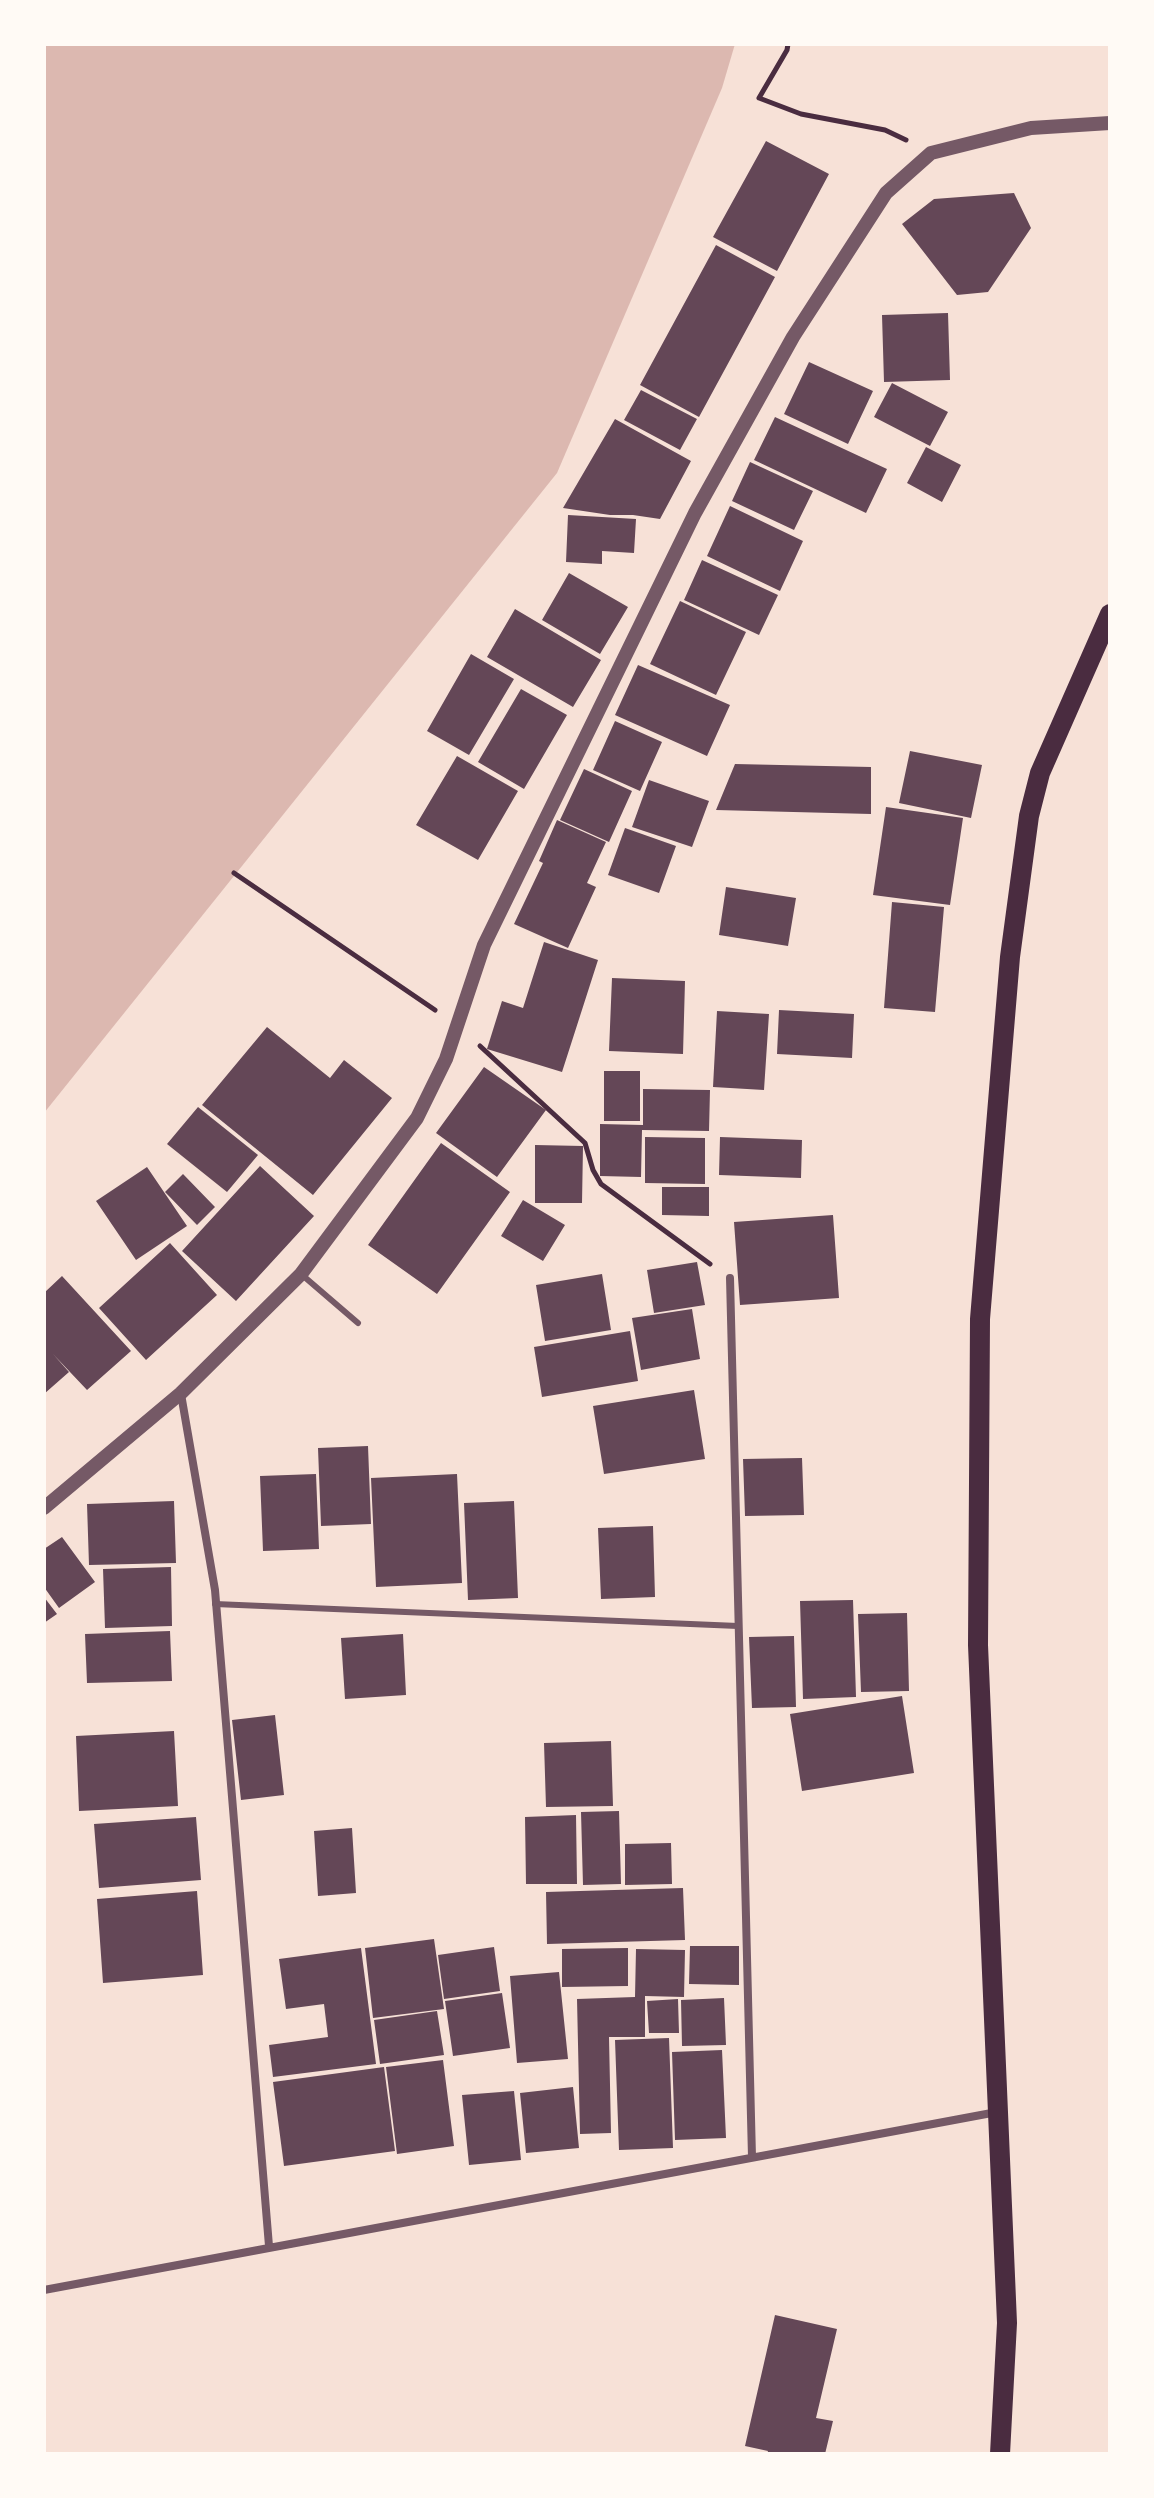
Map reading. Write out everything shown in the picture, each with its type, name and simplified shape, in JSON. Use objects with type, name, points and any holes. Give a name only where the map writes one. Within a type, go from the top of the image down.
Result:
[{"type":"main road","points":[[1000,2454],[1007,2323],[978,1645],[980,1319],[1010,957],[1029,816],[1040,773],[1110,614]]},
{"type":"street","points":[[44,1508],[181,1393],[301,1274],[417,1118],[435,1085],[484,945],[695,513],[793,337],[886,193],[931,153],[1031,128],[1110,123]]},
{"type":"street","points":[[730,1278],[752,2157]]},
{"type":"street","points":[[181,1393],[215,1604],[269,2246]]},
{"type":"street","points":[[44,2290],[998,2112]]},
{"type":"lane","points":[[301,1274],[358,1323]]},
{"type":"lane","points":[[215,1604],[738,1626]]},
{"type":"path","points":[[788,44],[759,98],[801,114],[885,130],[931,153]]},
{"type":"path","points":[[234,873],[457,1025],[585,1143],[601,1184],[730,1278]]},
{"type":"shaded area","points":[[44,44],[735,44],[722,88],[557,473],[44,1113]]},
{"type":"building","points":[[766,141],[829,174],[777,271],[713,237]]},
{"type":"building","points":[[1014,193],[1031,228],[988,292],[957,295],[902,224],[934,199]]},
{"type":"building","points":[[716,245],[775,277],[699,417],[640,385]]},
{"type":"building","points":[[948,313],[950,380],[884,382],[882,315]]},
{"type":"building","points":[[809,362],[873,391],[848,444],[784,414]]},
{"type":"building","points":[[892,383],[948,412],[930,446],[874,417]]},
{"type":"building","points":[[641,390],[697,419],[680,450],[624,420]]},
{"type":"building","points":[[775,417],[887,469],[866,513],[754,460]]},
{"type":"building","points":[[615,419],[691,461],[660,519],[563,508]]},
{"type":"building","points":[[926,447],[961,465],[942,502],[907,483]]},
{"type":"building","points":[[750,462],[813,491],[794,530],[732,501]]},
{"type":"building","points":[[730,506],[803,541],[780,591],[707,556]]},
{"type":"building","points":[[568,515],[636,519],[634,553],[602,551],[602,564],[566,562]]},
{"type":"building","points":[[702,560],[778,595],[759,635],[684,600]]},
{"type":"building","points":[[569,573],[628,607],[600,654],[542,620]]},
{"type":"building","points":[[680,601],[746,632],[716,695],[650,664]]},
{"type":"building","points":[[515,609],[601,660],[573,707],[487,657]]},
{"type":"building","points":[[471,654],[514,679],[469,755],[427,731]]},
{"type":"building","points":[[638,665],[730,705],[707,756],[615,715]]},
{"type":"building","points":[[521,689],[567,715],[524,789],[478,762]]},
{"type":"building","points":[[615,721],[662,742],[640,791],[593,770]]},
{"type":"building","points":[[910,751],[982,765],[971,818],[899,803]]},
{"type":"building","points":[[457,756],[518,791],[478,860],[416,825]]},
{"type":"building","points":[[735,764],[871,767],[871,814],[716,810]]},
{"type":"building","points":[[584,769],[632,791],[609,842],[560,820]]},
{"type":"building","points":[[649,780],[709,801],[692,847],[632,827]]},
{"type":"building","points":[[886,807],[963,818],[950,905],[873,895]]},
{"type":"building","points":[[557,820],[606,842],[587,883],[596,887],[568,948],[514,924],[543,863],[539,861]]},
{"type":"building","points":[[625,828],[676,846],[659,893],[608,875]]},
{"type":"building","points":[[726,887],[796,898],[788,946],[719,935]]},
{"type":"building","points":[[892,902],[944,907],[935,1012],[884,1008]]},
{"type":"building","points":[[544,942],[598,960],[562,1072],[487,1049],[502,1001],[523,1008]]},
{"type":"building","points":[[612,978],[685,981],[683,1054],[609,1051]]},
{"type":"building","points":[[779,1010],[854,1014],[852,1058],[777,1054]]},
{"type":"building","points":[[717,1011],[769,1014],[764,1090],[713,1087]]},
{"type":"building","points":[[267,1027],[330,1078],[344,1060],[392,1098],[313,1195],[202,1105]]},
{"type":"building","points":[[484,1067],[546,1110],[497,1177],[436,1133]]},
{"type":"building","points":[[604,1071],[640,1071],[640,1121],[604,1121]]},
{"type":"building","points":[[643,1089],[710,1090],[709,1131],[642,1130],[641,1177],[600,1176],[600,1124],[643,1125]]},
{"type":"building","points":[[198,1107],[258,1155],[227,1192],[167,1144]]},
{"type":"building","points":[[645,1137],[705,1138],[705,1184],[645,1183]]},
{"type":"building","points":[[720,1137],[802,1140],[801,1178],[719,1175]]},
{"type":"building","points":[[441,1143],[510,1192],[437,1294],[368,1245]]},
{"type":"building","points":[[535,1145],[583,1146],[582,1203],[535,1203]]},
{"type":"building","points":[[260,1166],[314,1216],[236,1301],[182,1251]]},
{"type":"building","points":[[147,1167],[187,1226],[136,1260],[96,1201]]},
{"type":"building","points":[[183,1174],[215,1207],[197,1225],[165,1192]]},
{"type":"building","points":[[662,1187],[709,1187],[709,1216],[662,1215]]},
{"type":"building","points":[[523,1200],[565,1225],[543,1261],[501,1236]]},
{"type":"building","points":[[833,1215],[839,1298],[740,1305],[734,1222]]},
{"type":"building","points":[[170,1243],[217,1295],[146,1360],[99,1308]]},
{"type":"building","points":[[697,1262],[705,1305],[654,1313],[647,1270]]},
{"type":"building","points":[[602,1274],[611,1330],[545,1341],[536,1285]]},
{"type":"building","points":[[62,1276],[131,1351],[87,1390],[53,1354],[69,1372],[44,1394],[44,1293]]},
{"type":"building","points":[[692,1309],[700,1359],[641,1370],[632,1318]]},
{"type":"building","points":[[630,1331],[638,1381],[542,1397],[534,1347]]},
{"type":"building","points":[[694,1390],[705,1459],[604,1474],[593,1406]]},
{"type":"building","points":[[368,1446],[371,1524],[321,1526],[318,1448]]},
{"type":"building","points":[[802,1458],[804,1515],[745,1516],[743,1459]]},
{"type":"building","points":[[316,1474],[319,1549],[263,1551],[260,1476]]},
{"type":"building","points":[[457,1474],[462,1583],[376,1587],[371,1478]]},
{"type":"building","points":[[174,1501],[176,1563],[89,1565],[87,1504]]},
{"type":"building","points":[[514,1501],[518,1598],[468,1600],[464,1503]]},
{"type":"building","points":[[653,1526],[655,1597],[601,1599],[598,1528]]},
{"type":"building","points":[[62,1537],[95,1582],[59,1608],[44,1587],[44,1549]]},
{"type":"building","points":[[171,1567],[172,1626],[105,1628],[103,1569]]},
{"type":"building","points":[[44,1597],[57,1614],[44,1623]]},
{"type":"building","points":[[853,1600],[856,1697],[803,1699],[800,1601]]},
{"type":"building","points":[[907,1613],[909,1691],[861,1692],[858,1614]]},
{"type":"building","points":[[170,1631],[172,1681],[87,1683],[85,1634]]},
{"type":"building","points":[[403,1634],[406,1695],[345,1699],[341,1638]]},
{"type":"building","points":[[794,1636],[796,1707],[752,1708],[749,1637]]},
{"type":"building","points":[[902,1696],[914,1773],[802,1791],[790,1714]]},
{"type":"building","points":[[275,1715],[284,1795],[241,1800],[232,1720]]},
{"type":"building","points":[[174,1731],[178,1806],[79,1811],[76,1736]]},
{"type":"building","points":[[611,1741],[613,1806],[546,1807],[544,1743]]},
{"type":"building","points":[[619,1811],[621,1884],[583,1885],[581,1812]]},
{"type":"building","points":[[576,1815],[577,1884],[526,1884],[525,1817]]},
{"type":"building","points":[[196,1817],[201,1880],[99,1888],[94,1824]]},
{"type":"building","points":[[352,1828],[356,1893],[318,1896],[314,1831]]},
{"type":"building","points":[[671,1843],[672,1884],[625,1885],[625,1844]]},
{"type":"building","points":[[683,1888],[685,1940],[547,1944],[546,1892]]},
{"type":"building","points":[[197,1891],[203,1975],[103,1983],[97,1899]]},
{"type":"building","points":[[434,1939],[444,2009],[373,2018],[365,1948]]},
{"type":"building","points":[[690,1946],[739,1946],[739,1985],[689,1984]]},
{"type":"building","points":[[494,1947],[500,1991],[444,1999],[438,1955]]},
{"type":"building","points":[[361,1948],[376,2064],[273,2077],[269,2045],[328,2037],[324,2004],[286,2009],[279,1959]]},
{"type":"building","points":[[628,1948],[628,1986],[562,1987],[562,1949]]},
{"type":"building","points":[[636,1949],[685,1950],[684,1997],[645,1996],[645,2037],[609,2037],[611,2133],[580,2134],[577,1999],[635,1997]]},
{"type":"building","points":[[559,1972],[568,2059],[517,2063],[510,1976]]},
{"type":"building","points":[[502,1993],[510,2048],[453,2056],[445,2001]]},
{"type":"building","points":[[724,1998],[726,2045],[682,2046],[681,2000]]},
{"type":"building","points":[[678,1999],[679,2033],[649,2033],[647,2001]]},
{"type":"building","points":[[437,2011],[444,2055],[380,2064],[374,2020]]},
{"type":"building","points":[[669,2038],[673,2148],[619,2150],[615,2040]]},
{"type":"building","points":[[722,2050],[726,2138],[675,2140],[672,2052]]},
{"type":"building","points":[[443,2060],[454,2146],[397,2154],[386,2067]]},
{"type":"building","points":[[384,2067],[395,2151],[284,2166],[273,2082]]},
{"type":"building","points":[[573,2087],[579,2148],[526,2153],[520,2093]]},
{"type":"building","points":[[514,2091],[521,2160],[469,2165],[462,2095]]},
{"type":"building","points":[[775,2315],[837,2329],[816,2418],[833,2421],[825,2454],[767,2454],[768,2451],[745,2446]]}]
